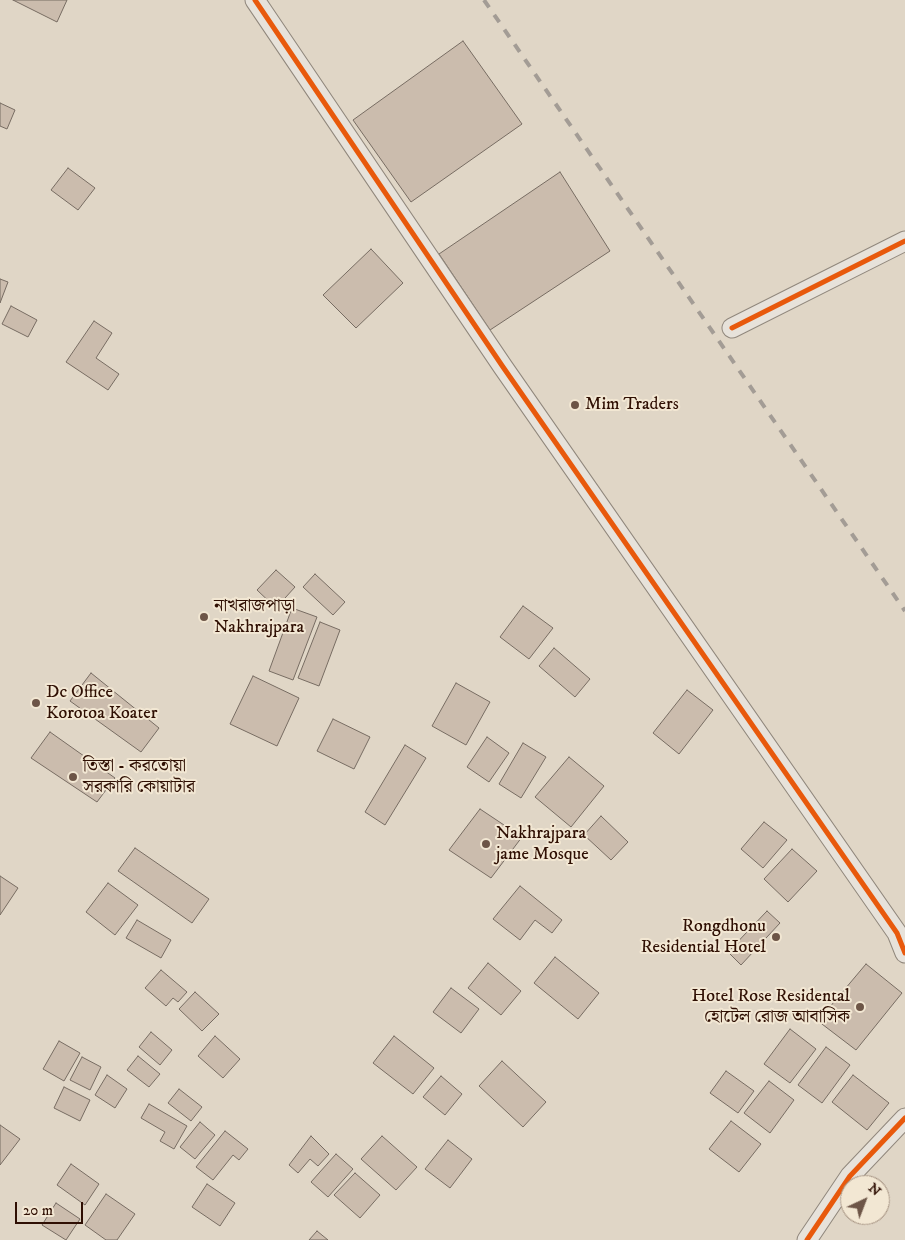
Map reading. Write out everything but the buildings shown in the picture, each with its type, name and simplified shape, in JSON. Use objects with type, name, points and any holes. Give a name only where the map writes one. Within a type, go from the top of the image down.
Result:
[{"type":"street","points":[[256,0],[509,375],[897,933],[905,953]]},
{"type":"street","points":[[732,328],[905,241]]},
{"type":"street","points":[[807,1240],[850,1176],[905,1118]]},
{"type":"railway","points":[[484,0],[905,611]]},
{"type":"cycle path","points":[[255,0],[503,367],[897,933],[905,953]]},
{"type":"cycle path","points":[[732,328],[905,241]]},
{"type":"cycle path","points":[[807,1240],[850,1176],[905,1118]]},
{"type":"place","name":"Mim Traders","points":[[575,405]]},
{"type":"place","name":"নাখরাজপাড়া Nakhrajpara","points":[[204,617]]},
{"type":"place","name":"Dc Office Korotoa Koater","points":[[36,703]]},
{"type":"place","name":"তিস্তা - করতোয়া সরকারি কোয়াটার","points":[[73,777]]},
{"type":"place","name":"Nakhrajpara jame Mosque","points":[[486,844]]},
{"type":"place","name":"Rongdhonu Residential Hotel","points":[[776,937]]},
{"type":"place","name":"Hotel Rose Residental হোটেল রোজ আবাসিক","points":[[860,1007]]}]
